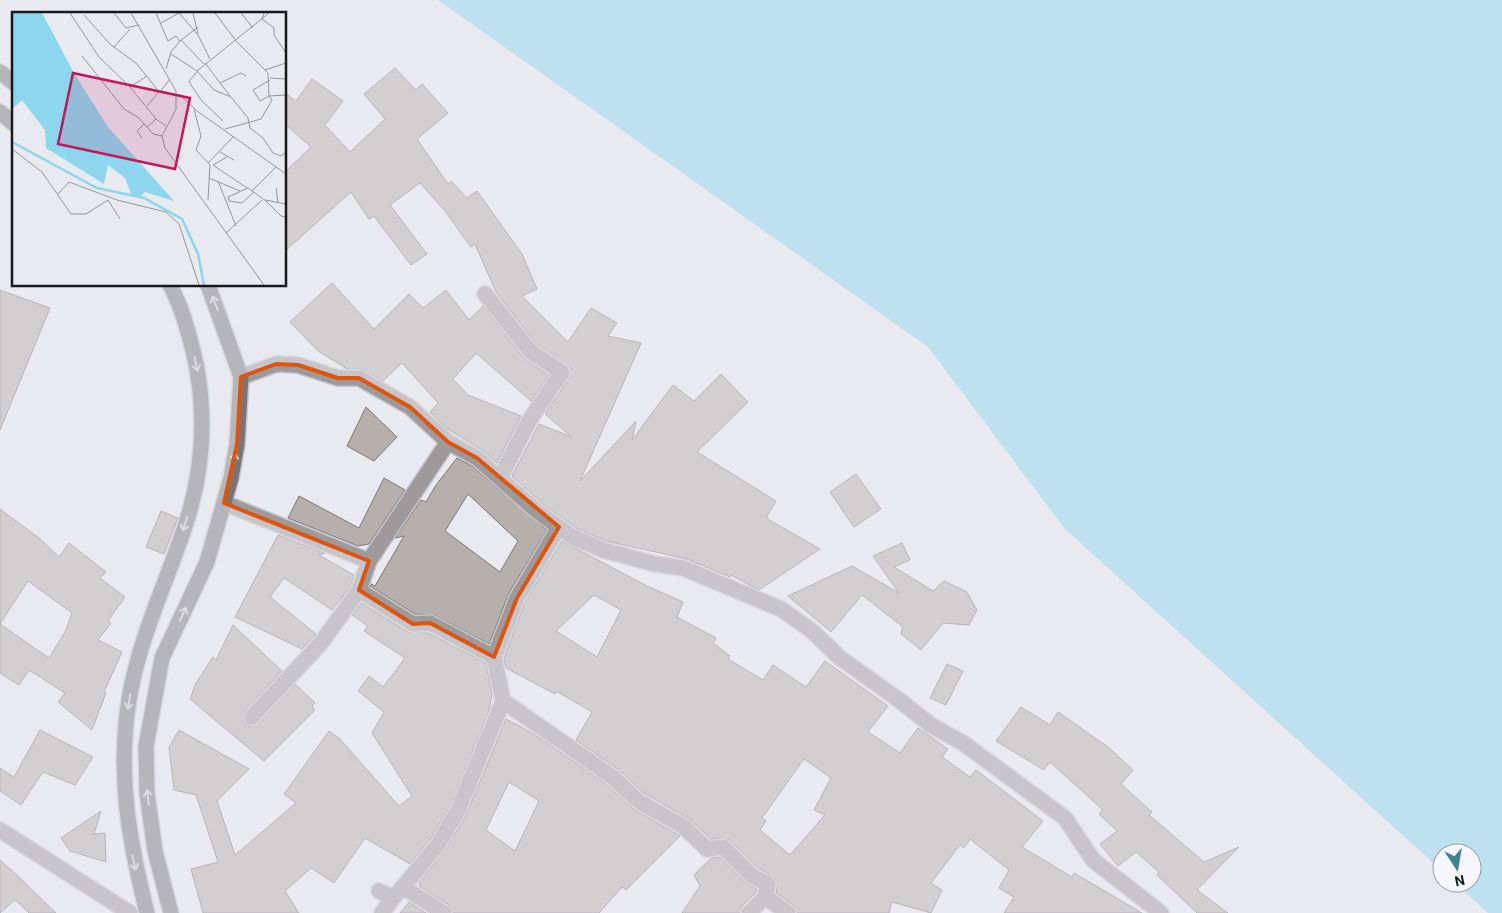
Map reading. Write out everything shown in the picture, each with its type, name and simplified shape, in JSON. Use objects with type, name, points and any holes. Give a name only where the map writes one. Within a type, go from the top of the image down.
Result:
[{"type":"main road","points":[[0,72],[12,81]]},
{"type":"main road","points":[[0,112],[12,122]]},
{"type":"main road","points":[[147,913],[133,859],[124,790],[126,726],[139,654],[187,519],[200,463],[202,398],[192,342],[178,301],[170,286]]},
{"type":"main road","points":[[171,913],[155,851],[147,793],[146,746],[162,658],[207,562],[224,503],[237,444],[241,377],[208,286]]},
{"type":"street","points":[[485,294],[531,352],[562,372],[529,421],[500,478]]},
{"type":"street","points":[[241,377],[276,364],[298,365],[338,378],[359,378],[410,407],[448,442],[477,458],[538,512],[573,537],[603,550],[655,564],[683,568],[781,609],[812,631],[840,658],[932,726],[963,743],[1065,818],[1093,860],[1161,913]]},
{"type":"street","points":[[252,717],[320,643],[358,590],[369,562],[448,442]]},
{"type":"street","points":[[224,503],[369,562]]},
{"type":"street","points":[[382,913],[392,892],[439,842],[458,810],[503,701],[494,657],[517,598],[559,526]]},
{"type":"street","points":[[358,590],[413,624],[430,623],[494,657]]},
{"type":"street","points":[[503,701],[614,778],[638,801],[684,827],[707,849],[722,847],[752,876],[768,884],[765,897],[749,913]]},
{"type":"street","points":[[0,830],[130,913]]},
{"type":"street","points":[[392,892],[444,913]]},
{"type":"street","points":[[765,897],[788,913]]},
{"type":"highlighted area","points":[[276,364],[298,365],[338,378],[359,378],[410,407],[448,442],[477,458],[559,527],[517,598],[494,657],[430,623],[413,624],[359,590],[369,561],[224,503],[237,444],[241,377]]},
{"type":"water","points":[[438,0],[1502,0],[1502,913],[1488,913],[1466,893],[1482,893],[1482,843],[1432,843],[1432,862],[1065,529],[928,347]]},
{"type":"building","points":[[395,68],[416,90],[422,84],[448,113],[417,139],[448,184],[451,181],[467,198],[477,191],[522,254],[537,289],[522,296],[568,342],[591,308],[617,323],[608,336],[641,343],[580,481],[636,421],[632,440],[673,385],[694,401],[721,374],[748,402],[697,452],[776,501],[766,518],[820,549],[759,590],[731,575],[730,577],[687,559],[606,541],[578,529],[544,505],[512,476],[539,424],[572,437],[545,414],[570,377],[571,368],[537,345],[496,292],[475,244],[471,247],[445,211],[420,183],[390,205],[427,254],[411,265],[374,216],[369,219],[351,192],[286,250],[286,171],[311,147],[286,125],[286,94],[296,101],[312,79],[343,101],[325,125],[350,152],[385,119],[364,94]]},
{"type":"building","points":[[332,283],[374,329],[409,294],[423,308],[446,290],[469,320],[483,306],[524,358],[549,375],[531,401],[476,353],[453,379],[468,395],[521,416],[497,463],[482,450],[446,428],[430,412],[438,403],[402,363],[383,381],[363,370],[347,369],[318,351],[290,322]]},
{"type":"building","points":[[0,290],[50,308],[0,430]]},
{"type":"building","points":[[366,407],[397,437],[374,461],[347,446]]},
{"type":"building","points":[[457,458],[472,466],[547,530],[509,593],[489,644],[434,615],[415,614],[370,586],[371,584],[375,586],[404,536],[395,538],[421,500],[426,502],[436,485]],"holes":[[[468,494],[518,541],[500,572],[445,531]]]},
{"type":"building","points":[[856,474],[881,509],[854,527],[830,492]]},
{"type":"building","points":[[384,478],[405,490],[369,544],[358,546],[288,518],[299,496],[359,528]]},
{"type":"building","points":[[0,509],[39,538],[59,557],[69,543],[106,572],[100,578],[125,597],[108,621],[111,623],[98,640],[122,652],[104,692],[106,693],[92,730],[58,702],[65,693],[29,670],[19,685],[0,673]],"holes":[[[28,581],[72,613],[65,632],[49,658],[0,624]]]},
{"type":"building","points":[[161,511],[178,518],[164,554],[146,547]]},
{"type":"building","points":[[278,535],[325,553],[319,555],[354,575],[351,586],[332,610],[284,578],[270,597],[316,634],[302,649],[235,617]]},
{"type":"building","points":[[562,541],[647,586],[683,602],[677,617],[716,638],[713,643],[730,656],[728,659],[763,680],[773,665],[806,687],[825,661],[888,706],[868,732],[900,753],[918,728],[948,749],[942,757],[970,777],[976,770],[1043,821],[1022,847],[1072,877],[1074,873],[1142,913],[1004,913],[1014,897],[999,888],[1009,870],[970,839],[964,848],[960,845],[931,883],[942,890],[931,913],[892,902],[889,913],[797,913],[793,905],[776,893],[777,882],[775,878],[758,868],[729,840],[722,838],[711,839],[689,819],[644,793],[619,770],[576,740],[592,712],[556,691],[555,694],[506,668],[504,658],[525,602]],"holes":[[[594,595],[621,610],[597,657],[556,631]],[[804,759],[831,778],[814,810],[825,815],[790,855],[760,830],[766,821],[762,818]]]},
{"type":"building","points":[[902,543],[910,560],[894,567],[933,591],[944,581],[967,592],[977,610],[969,625],[943,623],[921,650],[901,634],[903,627],[862,595],[831,632],[788,596],[852,566],[899,593],[873,556]]},
{"type":"building","points":[[361,603],[408,632],[428,633],[486,663],[492,694],[489,711],[450,806],[431,838],[410,864],[365,838],[334,883],[311,868],[285,891],[299,913],[203,913],[191,869],[218,862],[196,795],[174,790],[169,747],[179,730],[249,769],[217,801],[235,855],[296,803],[284,794],[329,731],[340,739],[399,806],[412,796],[372,733],[384,712],[358,691],[369,676],[383,687],[405,658],[364,631],[368,626],[352,615]]},
{"type":"building","points":[[233,625],[282,671],[245,711],[243,715],[245,723],[250,726],[258,724],[295,684],[315,703],[312,707],[315,710],[264,761],[190,699],[196,683],[213,657],[216,660]]},
{"type":"building","points":[[947,664],[963,671],[946,705],[930,698]]},
{"type":"building","points":[[1021,707],[1050,725],[1058,712],[1108,747],[1133,770],[1121,784],[1152,812],[1149,815],[1204,862],[1239,847],[1197,890],[1228,913],[1197,913],[1157,875],[1159,872],[1136,852],[1118,866],[1100,844],[1117,831],[1099,814],[1103,810],[1050,762],[1044,770],[996,741]]},
{"type":"building","points":[[506,719],[534,734],[608,785],[633,809],[680,836],[626,890],[622,887],[599,913],[453,913],[449,905],[420,887],[419,882],[446,849],[466,815]],"holes":[[[509,782],[539,801],[515,851],[486,830]]]},
{"type":"building","points":[[40,730],[93,757],[75,785],[43,772],[21,805],[0,791],[0,768],[14,777]]},
{"type":"building","points":[[101,811],[94,834],[105,833],[106,862],[70,851],[61,838]]},
{"type":"building","points":[[720,857],[746,883],[757,889],[756,892],[742,906],[740,913],[682,913],[700,886],[694,875],[711,858]]},
{"type":"building","points":[[0,860],[56,913],[29,913],[15,900],[0,913]]},
{"type":"building","points":[[409,902],[426,913],[400,913]]}]
